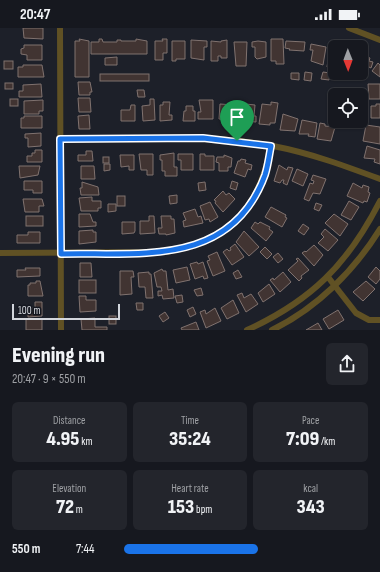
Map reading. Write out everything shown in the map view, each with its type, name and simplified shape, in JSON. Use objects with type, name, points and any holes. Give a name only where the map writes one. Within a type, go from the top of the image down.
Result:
[{"type":"street","points":[[60,28],[61,330]]},
{"type":"street","points":[[349,28],[380,40]]},
{"type":"street","points":[[60,139],[203,138],[271,146],[324,158],[380,179]]},
{"type":"street","points":[[0,253],[61,254],[166,252],[188,248],[208,240],[232,224],[252,201],[265,175],[271,146]]},
{"type":"street","points":[[246,330],[285,311],[304,298],[328,277],[354,246],[380,201]]},
{"type":"street","points":[[272,330],[305,310],[349,272],[367,249],[380,228]]},
{"type":"street","points":[[328,277],[356,313],[369,320],[380,320]]},
{"type":"building","points":[[23,28],[43,28],[43,39],[24,38]]},
{"type":"building","points":[[79,39],[89,41],[89,77],[75,77],[75,41],[80,41]]},
{"type":"building","points":[[99,39],[102,39],[103,42],[117,42],[117,40],[136,41],[136,39],[147,41],[147,54],[91,54],[91,42],[99,42]]},
{"type":"building","points":[[162,39],[167,39],[167,53],[163,53],[163,60],[155,60],[155,41],[163,41]]},
{"type":"building","points":[[271,39],[283,39],[284,64],[276,64],[276,61],[271,61]]},
{"type":"building","points":[[191,40],[207,41],[207,47],[204,47],[204,60],[191,58]]},
{"type":"building","points":[[227,40],[227,58],[221,58],[221,56],[218,56],[218,61],[211,61],[211,41],[221,42]]},
{"type":"building","points":[[172,41],[185,41],[185,59],[176,59],[176,61],[172,61]]},
{"type":"building","points":[[286,41],[305,42],[304,51],[289,50],[290,49],[285,48]]},
{"type":"building","points":[[234,42],[247,42],[246,66],[236,66]]},
{"type":"building","points":[[252,42],[266,42],[266,57],[257,59],[255,57],[255,47],[252,47]]},
{"type":"building","points":[[311,44],[326,47],[323,65],[311,61],[313,50],[310,50]]},
{"type":"building","points":[[24,45],[42,45],[42,60],[27,60],[27,55],[21,54],[21,49],[24,48]]},
{"type":"building","points":[[117,57],[117,65],[105,65],[105,58]]},
{"type":"building","points":[[368,57],[370,58],[369,61],[373,62],[371,68],[368,66]]},
{"type":"building","points":[[4,61],[13,61],[13,69],[4,69]]},
{"type":"building","points":[[378,63],[380,65],[380,77],[372,71]]},
{"type":"building","points":[[23,65],[42,65],[44,77],[18,77],[18,67],[23,67]]},
{"type":"building","points":[[305,72],[312,73],[311,81],[304,80]]},
{"type":"building","points":[[323,72],[328,73],[328,80],[321,79]]},
{"type":"building","points":[[291,73],[299,73],[299,80],[291,79]]},
{"type":"building","points":[[100,74],[149,74],[149,81],[100,81]]},
{"type":"building","points":[[78,82],[90,82],[92,92],[90,92],[90,95],[79,95]]},
{"type":"building","points":[[5,83],[13,83],[13,89],[5,89]]},
{"type":"building","points":[[41,84],[42,97],[19,97],[19,91],[23,91],[23,85]]},
{"type":"building","points":[[368,84],[380,84],[380,99],[369,99]]},
{"type":"building","points":[[137,90],[144,90],[145,97],[138,97]]},
{"type":"building","points":[[78,98],[90,98],[91,112],[79,112]]},
{"type":"building","points":[[10,99],[18,99],[18,106],[10,106]]},
{"type":"building","points":[[150,99],[154,99],[155,120],[143,121],[142,106],[150,105]]},
{"type":"building","points":[[43,100],[43,111],[39,111],[39,114],[24,114],[24,101]]},
{"type":"building","points":[[199,100],[213,100],[213,119],[198,119],[198,112],[201,112]]},
{"type":"building","points":[[163,102],[170,102],[169,115],[172,115],[172,120],[160,121],[160,105],[163,105]]},
{"type":"building","points":[[271,102],[278,103],[275,123],[270,123],[270,125],[259,124],[262,104],[271,105]]},
{"type":"building","points":[[220,104],[234,105],[233,116],[236,116],[236,120],[219,119]]},
{"type":"building","points":[[246,104],[255,105],[254,116],[256,116],[256,122],[241,121],[243,109],[245,109]]},
{"type":"building","points":[[376,104],[380,104],[380,118],[371,118],[371,106],[376,106]]},
{"type":"building","points":[[131,105],[135,105],[135,121],[121,121],[121,110],[130,110]]},
{"type":"building","points":[[186,106],[193,106],[193,111],[195,111],[195,121],[183,121]]},
{"type":"building","points":[[283,114],[298,119],[295,131],[280,130]]},
{"type":"building","points":[[89,115],[90,129],[79,129],[78,116]]},
{"type":"building","points":[[24,116],[42,116],[42,128],[21,128],[21,118],[24,118]]},
{"type":"building","points":[[302,120],[317,123],[315,137],[308,136],[309,134],[299,134]]},
{"type":"building","points":[[320,123],[325,124],[328,128],[335,128],[331,141],[317,139]]},
{"type":"building","points":[[368,125],[380,127],[380,144],[363,141],[365,128],[368,128]]},
{"type":"building","points":[[41,133],[41,146],[28,147],[28,138],[25,138],[25,134]]},
{"type":"building","points":[[367,146],[380,150],[380,164],[374,162],[375,159],[364,158]]},
{"type":"building","points":[[35,150],[42,150],[42,162],[27,162],[27,156],[32,156],[32,153],[35,153]]},
{"type":"building","points":[[86,151],[92,151],[93,161],[78,161],[78,155],[86,155]]},
{"type":"building","points":[[174,153],[174,167],[177,167],[177,176],[165,176],[165,171],[162,171],[162,160],[160,160],[160,155]]},
{"type":"building","points":[[139,154],[153,154],[153,175],[147,175],[147,170],[141,170]]},
{"type":"building","points":[[178,154],[193,154],[193,170],[181,170],[181,160],[178,160]]},
{"type":"building","points":[[200,154],[205,154],[205,156],[214,156],[214,170],[200,170]]},
{"type":"building","points":[[120,155],[134,155],[134,170],[129,170],[129,166],[121,167]]},
{"type":"building","points":[[224,155],[232,158],[231,167],[228,167],[228,171],[219,171],[219,163],[216,162],[217,157],[224,157]]},
{"type":"building","points":[[103,157],[109,157],[109,163],[103,163]]},
{"type":"building","points":[[241,159],[246,160],[245,163],[252,165],[251,170],[248,169],[245,177],[234,173],[238,161]]},
{"type":"building","points":[[104,164],[110,164],[110,170],[104,171]]},
{"type":"building","points":[[279,165],[287,170],[288,167],[293,168],[287,185],[283,183],[284,180],[280,183],[274,181]]},
{"type":"building","points":[[19,166],[40,166],[38,175],[20,178]]},
{"type":"building","points":[[81,166],[94,166],[95,179],[81,179]]},
{"type":"building","points":[[297,169],[308,174],[303,186],[292,181]]},
{"type":"building","points":[[313,175],[326,179],[320,194],[313,193],[309,201],[304,199],[310,183],[313,184],[314,181],[311,180]]},
{"type":"building","points":[[24,181],[42,181],[42,193],[33,193],[33,190],[24,190]]},
{"type":"building","points":[[232,181],[238,183],[236,190],[230,188]]},
{"type":"building","points":[[82,182],[98,187],[99,195],[81,195],[80,188],[82,188]]},
{"type":"building","points":[[205,182],[206,190],[199,191],[198,183]]},
{"type":"building","points":[[353,183],[362,188],[363,185],[369,187],[368,192],[370,193],[367,202],[364,201],[363,203],[347,196]]},
{"type":"building","points":[[223,191],[226,195],[229,193],[235,199],[223,212],[214,200]]},
{"type":"building","points":[[177,195],[177,203],[170,204],[169,196]]},
{"type":"building","points":[[117,196],[125,196],[125,206],[117,206]]},
{"type":"building","points":[[92,197],[92,201],[101,201],[101,208],[98,208],[98,211],[81,211],[79,198]]},
{"type":"building","points":[[23,199],[42,199],[44,206],[39,206],[39,212],[25,212]]},
{"type":"building","points":[[349,201],[359,207],[351,220],[341,215]]},
{"type":"building","points":[[210,202],[218,217],[210,222],[209,219],[205,220],[200,206]]},
{"type":"building","points":[[316,203],[322,205],[319,211],[314,209]]},
{"type":"building","points":[[108,204],[116,204],[116,211],[108,212]]},
{"type":"building","points":[[271,207],[286,215],[285,217],[287,218],[282,227],[265,217]]},
{"type":"building","points":[[195,209],[198,217],[201,216],[203,223],[184,227],[183,221],[186,220],[183,213]]},
{"type":"building","points":[[79,214],[90,214],[93,222],[96,222],[96,226],[79,227]]},
{"type":"building","points":[[334,214],[348,224],[340,236],[325,223]]},
{"type":"building","points":[[26,216],[43,216],[43,226],[26,226]]},
{"type":"building","points":[[149,216],[154,216],[155,233],[140,234],[140,221],[149,221]]},
{"type":"building","points":[[161,216],[171,216],[171,219],[174,219],[175,233],[166,235],[159,234],[158,228],[162,228]]},
{"type":"building","points":[[122,222],[135,222],[134,233],[122,234]]},
{"type":"building","points":[[255,222],[258,224],[260,222],[270,227],[269,229],[273,232],[266,241],[251,228]]},
{"type":"building","points":[[303,224],[309,228],[304,235],[298,231]]},
{"type":"building","points":[[325,229],[338,240],[328,251],[318,243],[324,237],[321,234]]},
{"type":"building","points":[[93,230],[93,232],[96,232],[96,242],[79,244],[79,231]]},
{"type":"building","points":[[244,231],[259,247],[249,256],[236,242]]},
{"type":"building","points":[[28,232],[40,232],[40,243],[17,243],[17,235],[28,235]]},
{"type":"building","points":[[235,244],[244,257],[232,265],[223,252],[227,249],[229,251],[231,250],[230,248]]},
{"type":"building","points":[[314,245],[323,255],[314,266],[302,253],[305,251],[306,252]]},
{"type":"building","points":[[265,247],[272,254],[267,259],[260,252]]},
{"type":"building","points":[[217,252],[225,271],[213,276],[207,261],[210,260],[208,256]]},
{"type":"building","points":[[278,253],[283,259],[278,263],[273,257]]},
{"type":"building","points":[[298,258],[309,270],[301,276],[302,278],[299,281],[288,270],[298,261],[296,259]]},
{"type":"building","points":[[197,262],[198,264],[203,262],[208,278],[204,279],[203,276],[195,279],[190,264]]},
{"type":"building","points":[[80,263],[91,263],[92,277],[80,277]]},
{"type":"building","points":[[187,267],[190,280],[176,283],[173,270]]},
{"type":"building","points":[[376,267],[380,271],[380,279],[376,284],[368,277]]},
{"type":"building","points":[[25,268],[40,268],[40,276],[17,277],[17,270],[26,270]]},
{"type":"building","points":[[162,269],[163,271],[166,271],[168,290],[173,289],[174,298],[163,299],[162,295],[158,296],[158,291],[162,291],[161,287],[157,287],[154,273]]},
{"type":"building","points":[[238,270],[242,277],[236,279],[233,273]]},
{"type":"building","points":[[120,271],[133,271],[134,277],[131,277],[132,294],[120,295]]},
{"type":"building","points":[[149,272],[149,274],[151,274],[153,298],[146,298],[145,287],[139,287],[138,273]]},
{"type":"building","points":[[283,272],[291,282],[280,292],[270,280],[273,278],[274,280]]},
{"type":"building","points":[[79,280],[96,280],[96,293],[79,293]]},
{"type":"building","points":[[36,281],[40,281],[43,296],[28,296],[28,285],[30,285],[30,283],[36,283]]},
{"type":"building","points":[[366,281],[375,289],[363,301],[353,292]]},
{"type":"building","points":[[269,284],[275,294],[263,302],[258,293]]},
{"type":"building","points":[[201,288],[203,295],[197,296],[194,290]]},
{"type":"building","points":[[242,293],[244,298],[251,294],[258,304],[246,312],[237,295]]},
{"type":"building","points":[[182,295],[183,302],[177,303],[175,296]]},
{"type":"building","points":[[79,296],[86,296],[86,300],[96,300],[96,311],[80,312]]},
{"type":"building","points":[[233,300],[239,313],[227,319],[221,308]]},
{"type":"building","points":[[35,302],[42,302],[42,316],[28,317],[28,308],[35,308]]},
{"type":"building","points":[[136,303],[143,303],[143,310],[137,310]]},
{"type":"building","points":[[193,307],[196,314],[190,317],[187,310]]},
{"type":"building","points":[[215,308],[221,321],[206,328],[200,312],[205,310],[206,314]]},
{"type":"building","points":[[338,310],[344,320],[329,329],[323,319]]},
{"type":"building","points":[[165,312],[169,318],[163,322],[159,316]]},
{"type":"building","points":[[109,316],[116,316],[116,324],[109,324]]},
{"type":"building","points":[[95,318],[95,327],[107,327],[107,330],[82,330],[81,319]]},
{"type":"building","points":[[26,319],[42,319],[42,330],[26,330]]},
{"type":"building","points":[[196,322],[199,330],[182,330],[181,328]]},
{"type":"building","points":[[318,323],[322,330],[306,330]]},
{"type":"route","points":[[203,138],[237,141],[271,146],[269,162],[259,188],[252,201],[242,214],[232,224],[208,240],[188,248],[166,252],[61,254],[60,139],[203,138]]}]
